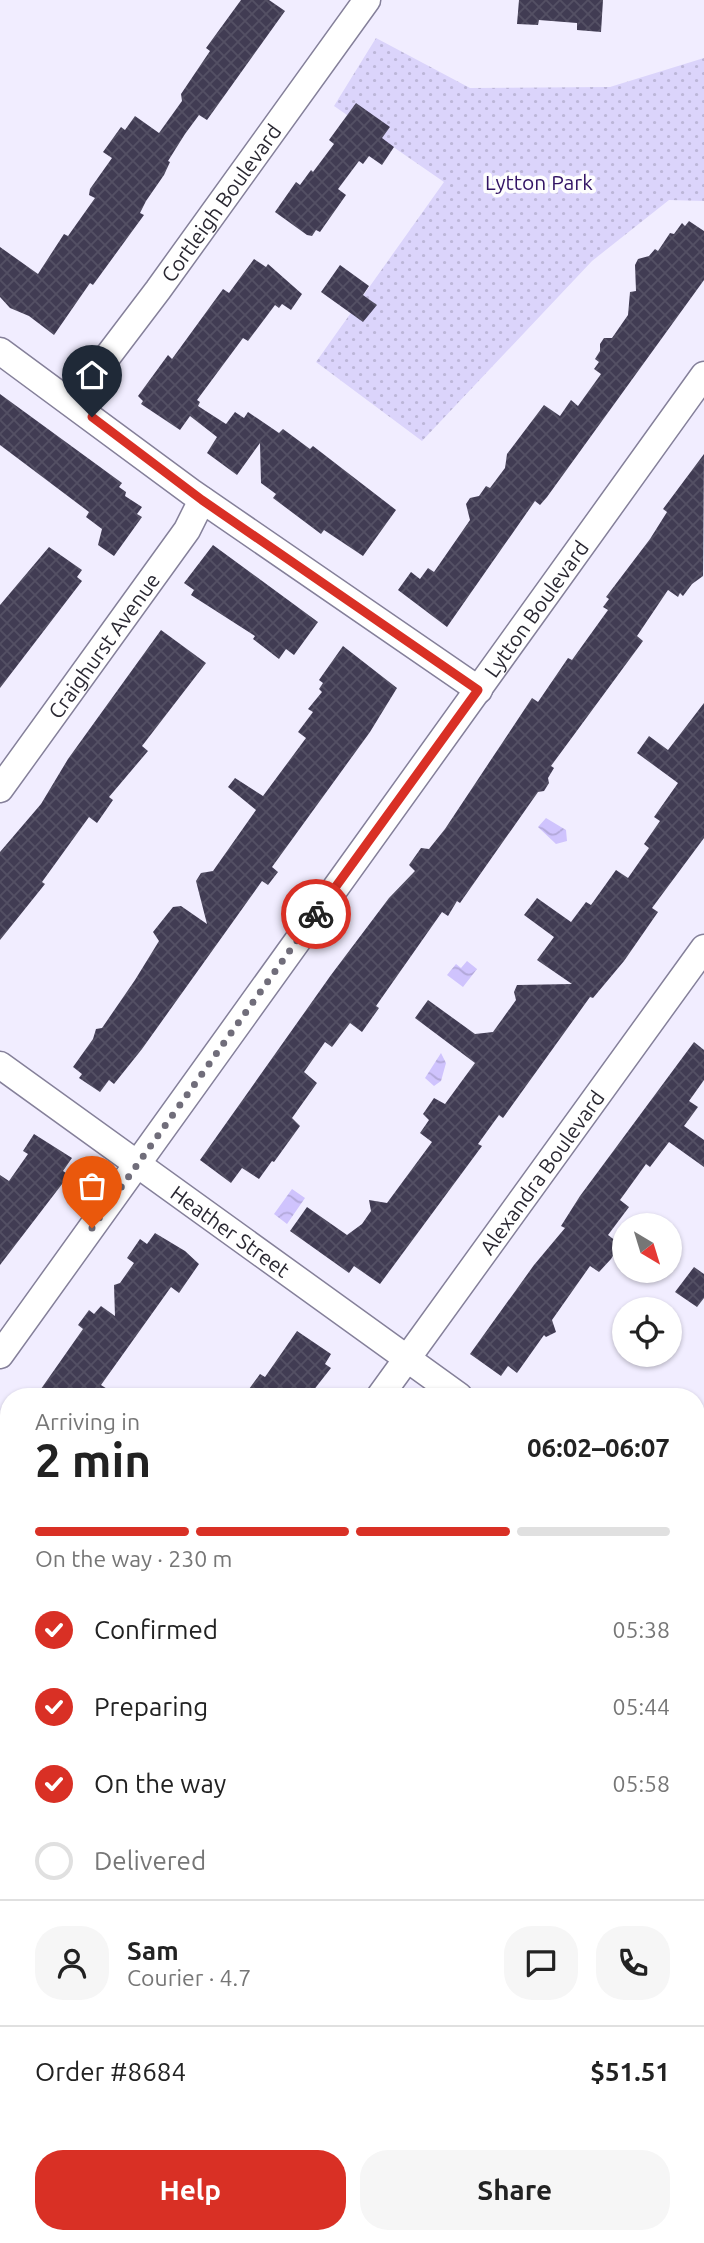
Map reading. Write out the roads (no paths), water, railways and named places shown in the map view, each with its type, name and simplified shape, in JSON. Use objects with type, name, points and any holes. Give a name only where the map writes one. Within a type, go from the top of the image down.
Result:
[{"type":"street","name":"Cortleigh Boulevard","points":[[73,402],[158,290],[367,0]]},
{"type":"street","points":[[0,351],[73,402],[202,500],[478,690]]},
{"type":"street","name":"Lytton Boulevard","points":[[0,1355],[704,375]]},
{"type":"street","name":"Craighurst Avenue","points":[[0,789],[187,530],[202,500]]},
{"type":"street","name":"Alexandra Boulevard","points":[[386,1388],[704,948]]},
{"type":"street","name":"Heather Street","points":[[0,1065],[448,1388]]},
{"type":"water","points":[[546,818],[566,830],[567,841],[556,844],[538,827]]},
{"type":"water","points":[[467,961],[477,969],[463,987],[447,975],[456,964],[461,968]]},
{"type":"water","points":[[441,1053],[446,1063],[441,1081],[434,1086],[425,1078]]},
{"type":"water","points":[[292,1189],[305,1198],[287,1224],[274,1214]]},
{"type":"park label","name":"Lytton Park","points":[[539,182]]}]
